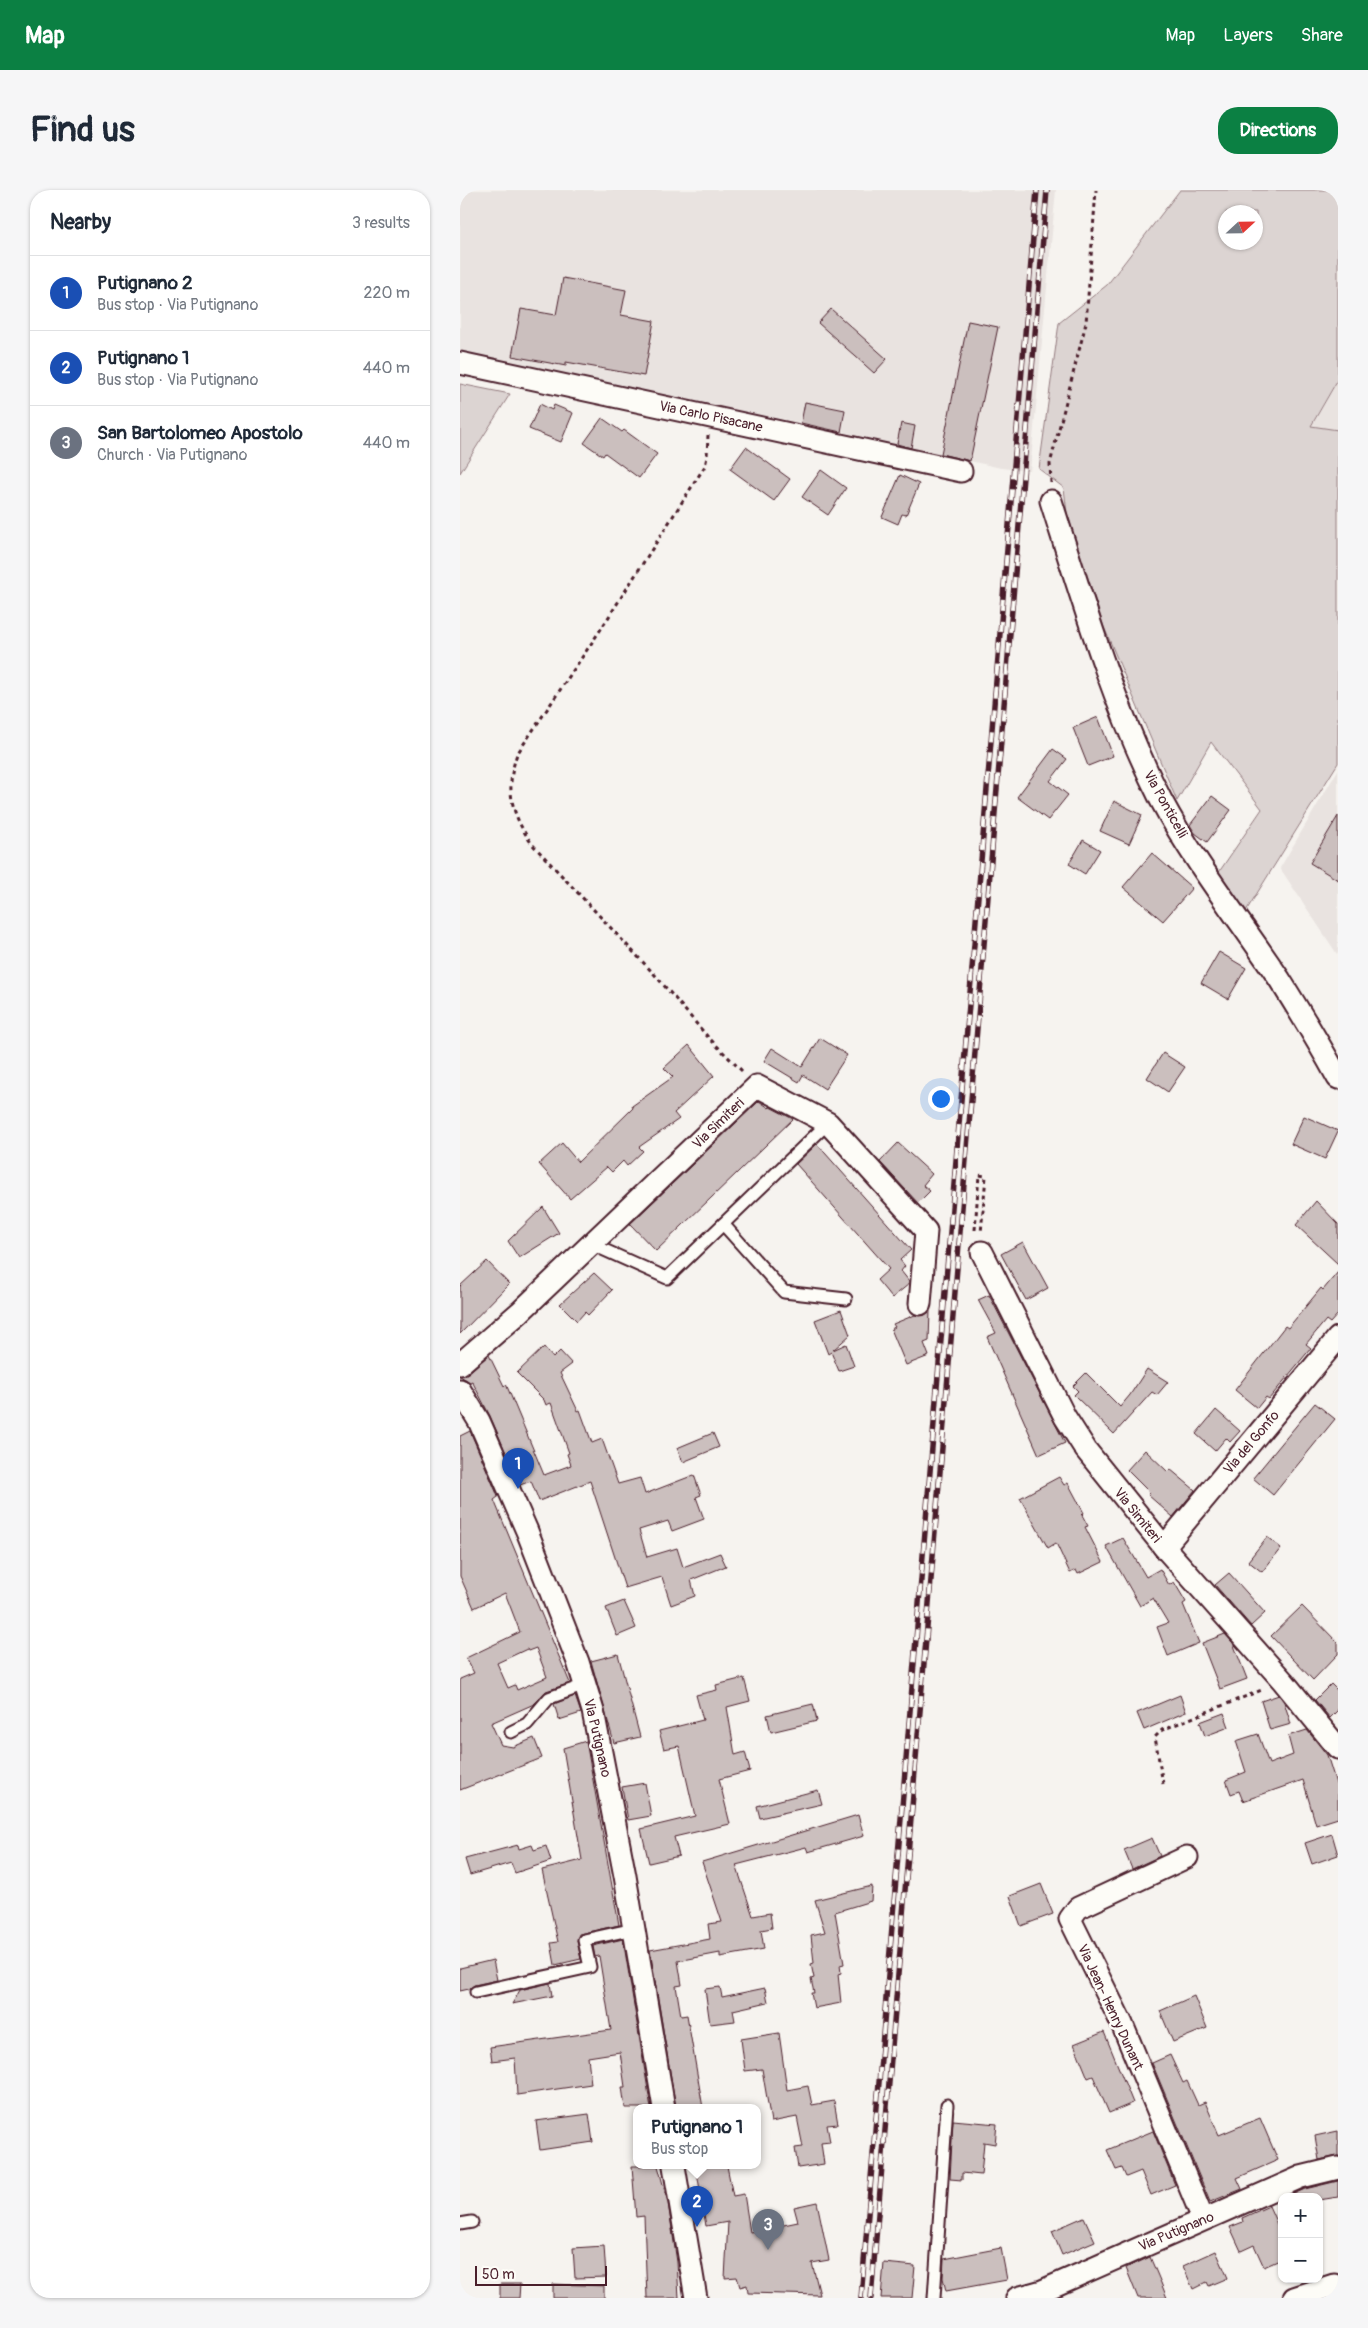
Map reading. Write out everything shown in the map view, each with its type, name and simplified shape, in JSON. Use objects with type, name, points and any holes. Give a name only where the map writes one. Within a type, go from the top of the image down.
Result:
[{"type":"street","name":"Via Carlo Pisacane","points":[[460,363],[961,471]]},
{"type":"street","name":"Via Ponticelli","points":[[1051,501],[1090,624],[1138,753],[1162,802],[1212,885],[1280,981],[1338,1078]]},
{"type":"street","points":[[757,1086],[828,1123],[926,1231],[920,1304]]},
{"type":"street","name":"Via Simiteri","points":[[460,1364],[520,1312],[757,1086]]},
{"type":"street","name":"Via Simiteri","points":[[982,1252],[1065,1417],[1086,1450],[1164,1547],[1283,1681],[1338,1748]]},
{"type":"street","name":"Via del Gonfo","points":[[1164,1547],[1338,1338]]},
{"type":"street","name":"Via Putignano","points":[[460,1390],[479,1421],[506,1480],[560,1615],[585,1685],[602,1751],[663,2104]]},
{"type":"street","name":"Via Jean- Henry Dunant","points":[[1187,1857],[1078,1908],[1070,1919],[1122,2024],[1203,2219]]},
{"type":"street","name":"Via Putignano","points":[[1016,2298],[1043,2294],[1203,2219],[1301,2177],[1338,2168]]},
{"type":"street","points":[[674,2169],[696,2298]]},
{"type":"street","points":[[1294,2298],[1334,2284],[1338,2296]]},
{"type":"lane","points":[[591,1244],[666,1278],[828,1123]]},
{"type":"lane","points":[[723,1224],[784,1292],[846,1299]]},
{"type":"lane","points":[[511,1732],[527,1724],[549,1698],[585,1685]]},
{"type":"lane","points":[[476,1992],[590,1967],[584,1940],[634,1929]]},
{"type":"lane","points":[[934,2298],[947,2106]]},
{"type":"lane","points":[[460,2224],[472,2222]]},
{"type":"path","points":[[1051,501],[1050,464],[1086,323],[1096,190]]},
{"type":"path","points":[[707,415],[709,444],[705,466],[601,629],[517,754],[511,772],[510,788],[517,820],[532,844],[655,975],[707,1036],[757,1086]]},
{"type":"path","points":[[975,1230],[979,1175],[986,1176],[980,1249],[982,1252]]},
{"type":"path","points":[[1163,1784],[1155,1737],[1162,1730],[1283,1681]]},
{"type":"shaded area","points":[[460,190],[1056,190],[1030,471],[1001,468],[801,423],[460,353]]},
{"type":"shaded area","points":[[1180,190],[1338,190],[1338,379],[1311,426],[1338,430],[1338,763],[1246,911],[1219,872],[1262,809],[1211,742],[1177,801],[1104,627],[1067,513],[1064,488],[1039,469],[1059,323],[1107,285]]},
{"type":"shaded area","points":[[1338,379],[1338,430],[1311,427]]},
{"type":"shaded area","points":[[460,384],[510,394],[460,473]]},
{"type":"shaded area","points":[[1338,770],[1338,951],[1337,954],[1280,868]]},
{"type":"building","points":[[563,278],[626,290],[621,315],[654,321],[644,376],[566,362],[566,366],[512,356],[521,309],[556,315]]},
{"type":"building","points":[[831,309],[887,359],[874,373],[818,323]]},
{"type":"building","points":[[968,321],[998,327],[970,461],[941,454]]},
{"type":"building","points":[[805,402],[845,410],[841,432],[801,423]]},
{"type":"building","points":[[540,404],[552,410],[554,405],[573,413],[561,442],[529,429]]},
{"type":"building","points":[[602,418],[622,432],[624,430],[657,454],[639,478],[605,453],[603,456],[584,443]]},
{"type":"building","points":[[901,423],[915,426],[911,448],[897,444]]},
{"type":"building","points":[[746,447],[790,479],[774,501],[730,469]]},
{"type":"building","points":[[821,470],[846,488],[828,515],[802,497]]},
{"type":"building","points":[[900,475],[919,484],[906,515],[902,514],[898,524],[882,517]]},
{"type":"building","points":[[1098,717],[1113,756],[1088,766],[1073,728]]},
{"type":"building","points":[[1053,749],[1067,759],[1050,781],[1068,795],[1048,820],[1017,797]]},
{"type":"building","points":[[1212,796],[1231,810],[1207,842],[1195,833],[1190,825]]},
{"type":"building","points":[[1114,801],[1142,815],[1129,844],[1100,831]]},
{"type":"building","points":[[1338,816],[1338,880],[1310,863]]},
{"type":"building","points":[[1083,840],[1100,850],[1085,874],[1069,864]]},
{"type":"building","points":[[1152,853],[1192,888],[1163,921],[1123,887]]},
{"type":"building","points":[[1219,952],[1246,968],[1228,999],[1201,983]]},
{"type":"building","points":[[820,1038],[847,1055],[825,1089],[803,1075],[799,1082],[764,1061],[772,1048],[802,1067]]},
{"type":"building","points":[[689,1045],[714,1076],[674,1113],[679,1119],[639,1147],[643,1151],[627,1166],[623,1161],[612,1172],[607,1167],[570,1199],[539,1164],[562,1143],[578,1162],[633,1108],[632,1106],[673,1077],[664,1068]]},
{"type":"building","points":[[1163,1053],[1185,1067],[1168,1092],[1147,1078]]},
{"type":"building","points":[[759,1101],[769,1108],[793,1119],[656,1251],[630,1224]]},
{"type":"building","points":[[1304,1116],[1338,1131],[1325,1159],[1291,1144]]},
{"type":"building","points":[[898,1143],[932,1174],[923,1185],[930,1191],[918,1203],[880,1162]]},
{"type":"building","points":[[817,1144],[911,1250],[900,1260],[905,1266],[901,1271],[909,1281],[909,1284],[892,1298],[877,1280],[889,1269],[796,1164]]},
{"type":"building","points":[[1316,1201],[1338,1224],[1338,1264],[1296,1225]]},
{"type":"building","points":[[543,1207],[559,1233],[519,1258],[508,1241]]},
{"type":"building","points":[[1023,1242],[1048,1288],[1026,1300],[1001,1254]]},
{"type":"building","points":[[487,1261],[509,1284],[460,1334],[460,1286]]},
{"type":"building","points":[[1338,1272],[1338,1314],[1330,1323],[1326,1320],[1306,1344],[1311,1348],[1269,1399],[1266,1397],[1257,1408],[1235,1390],[1285,1326],[1288,1328],[1321,1288],[1323,1290]]},
{"type":"building","points":[[594,1273],[612,1290],[588,1315],[585,1312],[577,1321],[560,1304]]},
{"type":"building","points":[[989,1295],[1065,1443],[1039,1455],[987,1337],[996,1333],[978,1300]]},
{"type":"building","points":[[841,1310],[850,1335],[833,1350],[846,1344],[854,1366],[839,1371],[831,1352],[828,1354],[815,1320]]},
{"type":"building","points":[[930,1311],[929,1341],[924,1343],[929,1356],[906,1365],[891,1329],[895,1327],[893,1324],[915,1315],[925,1315]]},
{"type":"building","points":[[544,1347],[553,1358],[560,1351],[572,1364],[560,1373],[578,1411],[580,1410],[592,1443],[602,1439],[618,1484],[640,1478],[645,1494],[694,1475],[701,1495],[696,1497],[704,1519],[672,1531],[668,1521],[639,1530],[647,1557],[677,1548],[683,1567],[720,1553],[726,1566],[691,1580],[695,1596],[671,1605],[662,1577],[625,1588],[590,1481],[539,1501],[531,1481],[520,1485],[490,1416],[472,1381],[470,1382],[460,1376],[468,1373],[489,1355],[504,1386],[506,1384],[544,1475],[571,1465],[567,1454],[569,1453],[551,1403],[546,1405],[544,1400],[517,1373]]},
{"type":"building","points":[[1147,1369],[1168,1382],[1157,1395],[1152,1392],[1114,1434],[1074,1395],[1078,1391],[1073,1386],[1086,1373],[1120,1407]]},
{"type":"building","points":[[1315,1403],[1335,1419],[1273,1495],[1253,1478]]},
{"type":"building","points":[[1216,1410],[1240,1431],[1230,1442],[1226,1438],[1215,1451],[1196,1434]]},
{"type":"building","points":[[470,1431],[497,1494],[498,1497],[494,1500],[570,1683],[546,1691],[534,1704],[491,1723],[501,1745],[513,1747],[534,1738],[542,1758],[460,1790],[460,1679],[474,1673],[466,1658],[520,1632],[505,1593],[474,1608],[460,1576],[460,1436]],"holes":[[[536,1648],[547,1677],[517,1690],[515,1685],[508,1688],[497,1663],[527,1649],[528,1651]]]},
{"type":"building","points":[[713,1433],[719,1447],[683,1462],[677,1448]]},
{"type":"building","points":[[1145,1450],[1168,1472],[1170,1469],[1195,1490],[1173,1517],[1148,1495],[1150,1493],[1127,1470]]},
{"type":"building","points":[[1059,1477],[1064,1485],[1068,1483],[1084,1513],[1082,1515],[1088,1526],[1085,1527],[1103,1562],[1078,1574],[1076,1570],[1070,1573],[1056,1543],[1048,1548],[1020,1498]]},
{"type":"building","points":[[1267,1537],[1281,1548],[1262,1572],[1248,1561]]},
{"type":"building","points":[[1123,1538],[1146,1577],[1160,1569],[1169,1585],[1174,1582],[1186,1602],[1183,1604],[1199,1643],[1168,1656],[1157,1627],[1168,1623],[1153,1598],[1140,1606],[1106,1546]]},
{"type":"building","points":[[1229,1573],[1265,1613],[1251,1626],[1215,1585]]},
{"type":"building","points":[[624,1601],[636,1628],[617,1636],[606,1608]]},
{"type":"building","points":[[1302,1606],[1338,1643],[1338,1654],[1313,1680],[1271,1636]]},
{"type":"building","points":[[1225,1634],[1233,1643],[1247,1679],[1220,1689],[1202,1643]]},
{"type":"building","points":[[618,1654],[640,1737],[614,1743],[591,1661]]},
{"type":"building","points":[[744,1678],[750,1701],[727,1707],[735,1755],[745,1752],[750,1771],[719,1779],[730,1824],[674,1837],[679,1856],[649,1863],[641,1829],[695,1816],[679,1746],[664,1749],[659,1731],[703,1720],[696,1695],[717,1690],[716,1685]]},
{"type":"building","points":[[1331,1684],[1338,1691],[1338,1710],[1330,1718],[1315,1700]]},
{"type":"building","points":[[1180,1695],[1186,1712],[1144,1730],[1137,1713]]},
{"type":"building","points":[[1279,1695],[1284,1702],[1291,1724],[1270,1730],[1261,1701]]},
{"type":"building","points":[[575,1696],[581,1713],[559,1720],[554,1704]]},
{"type":"building","points":[[813,1704],[817,1721],[771,1732],[767,1715]]},
{"type":"building","points":[[1224,1713],[1229,1727],[1205,1736],[1200,1722]]},
{"type":"building","points":[[1307,1730],[1327,1755],[1338,1790],[1338,1818],[1316,1825],[1303,1780],[1243,1801],[1239,1791],[1231,1794],[1226,1780],[1246,1772],[1236,1741],[1258,1734],[1269,1764],[1293,1755],[1288,1736]]},
{"type":"building","points":[[586,1741],[619,1925],[579,1934],[577,1941],[581,1959],[555,1965],[551,1943],[558,1942],[542,1870],[582,1860],[563,1748]]},
{"type":"building","points":[[645,1783],[651,1816],[628,1820],[622,1787]]},
{"type":"building","points":[[818,1790],[822,1804],[760,1818],[757,1806]]},
{"type":"building","points":[[858,1815],[864,1836],[808,1852],[806,1847],[736,1865],[753,1916],[770,1913],[772,1928],[761,1930],[764,1949],[720,1957],[720,1953],[678,1961],[682,1985],[676,1986],[681,2016],[687,2015],[702,2104],[675,2104],[650,1950],[710,1939],[708,1924],[722,1922],[702,1862]]},
{"type":"building","points":[[1332,1834],[1338,1855],[1312,1864],[1305,1843]]},
{"type":"building","points":[[1152,1838],[1160,1856],[1132,1869],[1124,1850]]},
{"type":"building","points":[[518,1845],[519,1849],[532,1845],[534,1850],[546,1846],[551,1861],[515,1873],[511,1863],[470,1875],[465,1859]]},
{"type":"building","points":[[1041,1884],[1053,1914],[1021,1926],[1010,1896]]},
{"type":"building","points":[[872,1886],[871,1901],[835,1912],[844,1964],[840,1965],[841,1973],[838,1974],[841,2003],[814,2008],[811,1993],[814,1993],[811,1979],[814,1978],[811,1964],[814,1963],[811,1935],[825,1932],[815,1900]]},
{"type":"building","points":[[623,1939],[650,2104],[633,2104],[633,2108],[625,2108],[622,2087],[625,2087],[620,2052],[588,2057],[591,2084],[517,2095],[515,2058],[492,2061],[490,2047],[611,2030],[599,1956],[595,1957],[593,1946]]},
{"type":"building","points":[[493,1960],[497,1980],[474,1985],[469,1989],[460,1991],[460,1968]]},
{"type":"building","points":[[550,1983],[552,1996],[512,2004],[520,1990]]},
{"type":"building","points":[[720,1987],[722,1997],[765,1988],[768,2002],[733,2010],[735,2021],[710,2024],[705,1989]]},
{"type":"building","points":[[1194,1996],[1207,2028],[1173,2042],[1160,2011]]},
{"type":"building","points":[[1104,2032],[1133,2103],[1109,2113],[1093,2076],[1088,2078],[1074,2044]]},
{"type":"building","points":[[779,2033],[787,2090],[808,2086],[812,2105],[834,2101],[838,2124],[827,2125],[830,2142],[821,2143],[824,2164],[798,2168],[795,2148],[803,2147],[797,2117],[771,2122],[762,2069],[745,2071],[741,2039]]},
{"type":"building","points":[[1170,2055],[1183,2083],[1187,2081],[1198,2105],[1205,2102],[1219,2135],[1260,2118],[1278,2160],[1237,2178],[1242,2189],[1210,2202],[1152,2063]]},
{"type":"building","points":[[589,2114],[593,2142],[540,2150],[536,2121]]},
{"type":"building","points":[[953,2120],[997,2124],[995,2144],[984,2142],[981,2175],[962,2173],[962,2180],[950,2179]]},
{"type":"building","points":[[1153,2131],[1175,2185],[1151,2195],[1141,2171],[1126,2177],[1122,2168],[1116,2170],[1107,2150]]},
{"type":"building","points":[[1338,2131],[1338,2156],[1319,2160],[1315,2136]]},
{"type":"building","points":[[632,2166],[633,2169],[659,2169],[668,2203],[677,2262],[679,2298],[647,2298],[644,2216],[636,2217]]},
{"type":"building","points":[[696,2169],[728,2169],[733,2196],[744,2194],[750,2232],[798,2222],[794,2207],[817,2202],[829,2260],[812,2263],[820,2295],[748,2293],[747,2285],[740,2287],[737,2277],[725,2278],[728,2222],[706,2226]]},
{"type":"building","points":[[1338,2181],[1338,2197],[1323,2199],[1323,2193],[1296,2193]]},
{"type":"building","points":[[1269,2206],[1278,2226],[1278,2261],[1264,2267],[1254,2245],[1241,2251],[1230,2227],[1243,2222],[1242,2218]]},
{"type":"building","points":[[1084,2217],[1095,2241],[1062,2255],[1052,2231]]},
{"type":"building","points":[[604,2246],[606,2277],[575,2278],[573,2248]]},
{"type":"building","points":[[1001,2248],[1007,2280],[946,2291],[943,2278],[944,2259]]},
{"type":"building","points":[[1216,2251],[1228,2278],[1209,2286],[1207,2282],[1193,2289],[1183,2266]]},
{"type":"building","points":[[1150,2257],[1167,2298],[1138,2298],[1126,2268]]},
{"type":"building","points":[[884,2263],[915,2266],[912,2298],[881,2298]]},
{"type":"building","points":[[500,2284],[520,2284],[519,2298],[500,2298]]},
{"type":"building","points":[[553,2284],[604,2286],[604,2298],[553,2298]]},
{"type":"railway","points":[[861,2298],[1037,190]]},
{"type":"railway","points":[[871,2298],[1047,190]]},
{"type":"place","name":"Putignano 2","points":[[518,1489]]},
{"type":"place","name":"Putignano 1","points":[[697,2227]]},
{"type":"place","name":"San Bartolomeo Apostolo","points":[[768,2250]]}]
